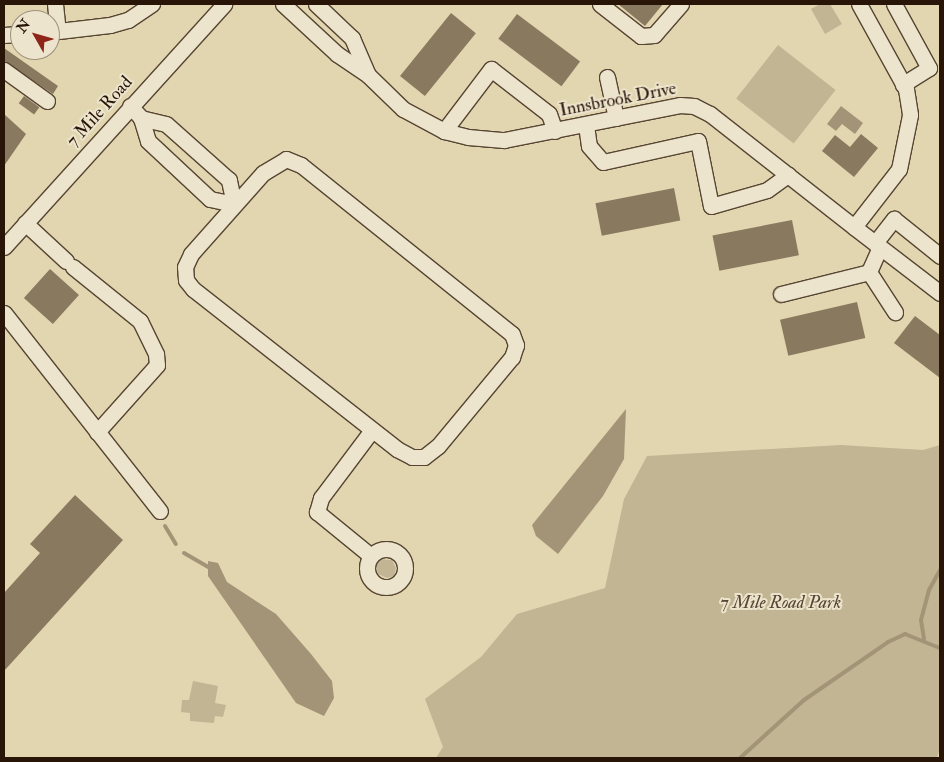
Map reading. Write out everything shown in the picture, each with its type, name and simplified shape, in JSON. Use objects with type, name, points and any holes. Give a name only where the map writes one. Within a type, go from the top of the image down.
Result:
[{"type":"street","points":[[60,31],[110,25],[128,20],[152,4]]},
{"type":"street","name":"7 Mile Road","points":[[4,247],[224,4]]},
{"type":"street","name":"Innsbrook Drive","points":[[283,4],[337,54],[368,75],[403,109],[444,131],[468,137],[504,140],[680,105],[694,106],[710,114],[940,293]]},
{"type":"street","name":"Innsbrook Drive","points":[[316,4],[352,38],[368,75]]},
{"type":"street","points":[[600,4],[641,36],[654,35],[682,4]]},
{"type":"street","points":[[854,227],[893,178],[903,157],[911,105],[903,84],[859,4]]},
{"type":"street","points":[[894,4],[929,68],[903,84]]},
{"type":"street","points":[[444,131],[491,69],[549,114],[555,131]]},
{"type":"street","points":[[4,70],[47,101]]},
{"type":"street","points":[[607,77],[616,118]]},
{"type":"street","points":[[130,106],[141,118],[148,141],[210,199],[234,204]]},
{"type":"street","points":[[141,118],[166,124],[229,180],[234,204]]},
{"type":"street","points":[[586,124],[588,146],[602,162],[698,141],[711,206],[767,190],[788,175]]},
{"type":"street","points":[[280,160],[301,165],[512,334],[516,345],[512,357],[438,446],[424,457],[412,457],[372,430],[193,290],[186,280],[185,268],[191,254],[234,204],[262,173],[280,160]]},
{"type":"street","points":[[869,272],[878,245],[894,219],[940,256]]},
{"type":"street","points":[[25,223],[69,264],[140,321],[156,354],[156,365],[97,432]]},
{"type":"street","points":[[781,294],[869,272]]},
{"type":"street","points":[[869,272],[895,312]]},
{"type":"street","points":[[4,313],[160,511]]},
{"type":"street","points":[[371,556],[318,512],[321,498],[372,430]]},
{"type":"green space","points":[[820,4],[830,4],[842,24],[825,34],[811,9]]},
{"type":"green space","points":[[778,45],[836,90],[794,144],[736,99]]},
{"type":"green space","name":"7 Mile Road Park","points":[[841,445],[923,450],[940,445],[940,748],[937,758],[436,758],[443,747],[425,699],[481,657],[517,614],[605,588],[624,499],[647,456]]},
{"type":"green space","points":[[377,559],[392,560],[396,568],[394,576],[387,578],[378,574],[375,563]]},
{"type":"green space","points":[[193,681],[218,686],[215,703],[226,705],[223,717],[215,716],[214,723],[190,721],[190,713],[181,712],[182,700],[189,700]]},
{"type":"shaded area","points":[[841,106],[863,123],[855,134],[842,124],[836,131],[827,124]]},
{"type":"shaded area","points":[[626,409],[624,459],[603,496],[558,554],[536,536],[532,525]]},
{"type":"shaded area","points":[[208,561],[218,563],[227,582],[276,614],[332,681],[334,698],[324,716],[296,703],[208,576]]},
{"type":"building","points":[[618,4],[663,4],[645,26]]},
{"type":"building","points":[[451,13],[476,33],[425,96],[400,76]]},
{"type":"building","points":[[517,14],[580,62],[561,86],[498,39]]},
{"type":"building","points":[[4,48],[10,52],[10,60],[21,60],[58,86],[53,94],[4,61]]},
{"type":"building","points":[[24,96],[39,107],[34,114],[19,103]]},
{"type":"building","points":[[4,114],[26,134],[4,166]]},
{"type":"building","points":[[861,134],[878,148],[854,177],[822,151],[835,135],[850,147]]},
{"type":"building","points":[[674,188],[680,220],[602,236],[595,203]]},
{"type":"building","points":[[792,220],[799,255],[719,271],[712,235]]},
{"type":"building","points":[[50,269],[79,295],[53,324],[24,298]]},
{"type":"building","points":[[857,302],[865,338],[788,356],[780,320]]},
{"type":"building","points":[[915,316],[940,335],[940,378],[894,343]]},
{"type":"building","points":[[75,495],[123,540],[4,671],[4,593],[40,553],[30,544]]},
{"type":"waterway","points":[[165,526],[176,544]]},
{"type":"waterway","points":[[184,553],[210,568]]},
{"type":"waterway","points":[[924,639],[921,620],[929,590],[940,570]]},
{"type":"waterway","points":[[740,758],[804,700],[888,642],[905,634],[940,648]]}]
